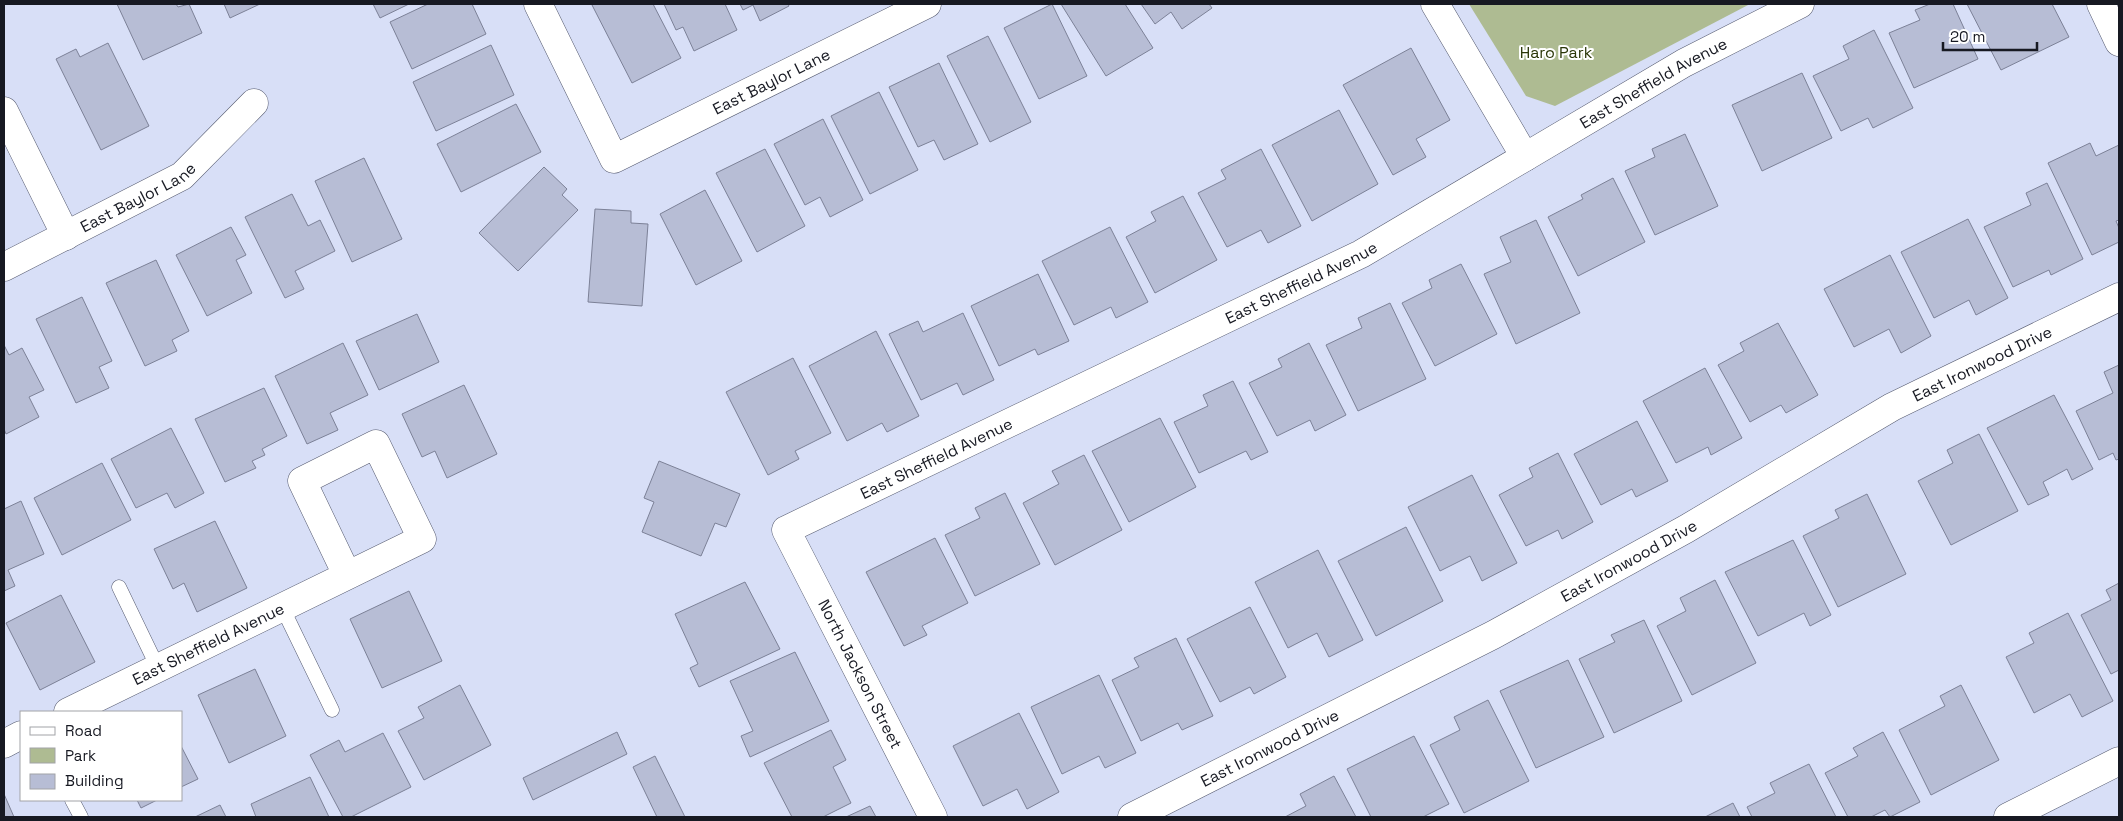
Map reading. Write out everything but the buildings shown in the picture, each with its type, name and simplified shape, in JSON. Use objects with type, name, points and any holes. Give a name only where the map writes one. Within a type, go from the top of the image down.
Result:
[{"type":"street","name":"East Baylor Lane","points":[[538,4],[614,159],[927,4]]},
{"type":"street","points":[[1435,4],[1526,157]]},
{"type":"street","name":"East Sheffield Avenue","points":[[786,530],[1361,254],[1684,63],[1800,4]]},
{"type":"street","points":[[2101,4],[2119,42]]},
{"type":"street","name":"East Baylor Lane","points":[[4,267],[182,176],[254,103]]},
{"type":"street","points":[[4,112],[66,236]]},
{"type":"street","name":"East Ironwood Drive","points":[[1132,817],[1494,635],[1686,529],[1892,407],[2119,297]]},
{"type":"street","name":"East Sheffield Avenue","points":[[70,711],[422,539],[376,444],[302,481],[347,574]]},
{"type":"street","name":"North Jackson Street","points":[[786,530],[933,817]]},
{"type":"street","points":[[4,744],[20,736]]},
{"type":"street","points":[[2008,817],[2119,761]]},
{"type":"lane","points":[[119,587],[158,668]]},
{"type":"lane","points":[[282,608],[332,710]]},
{"type":"lane","points":[[73,801],[81,817]]},
{"type":"green space","name":"Haro Park","points":[[1469,4],[1750,4],[1555,106],[1526,96]]}]
